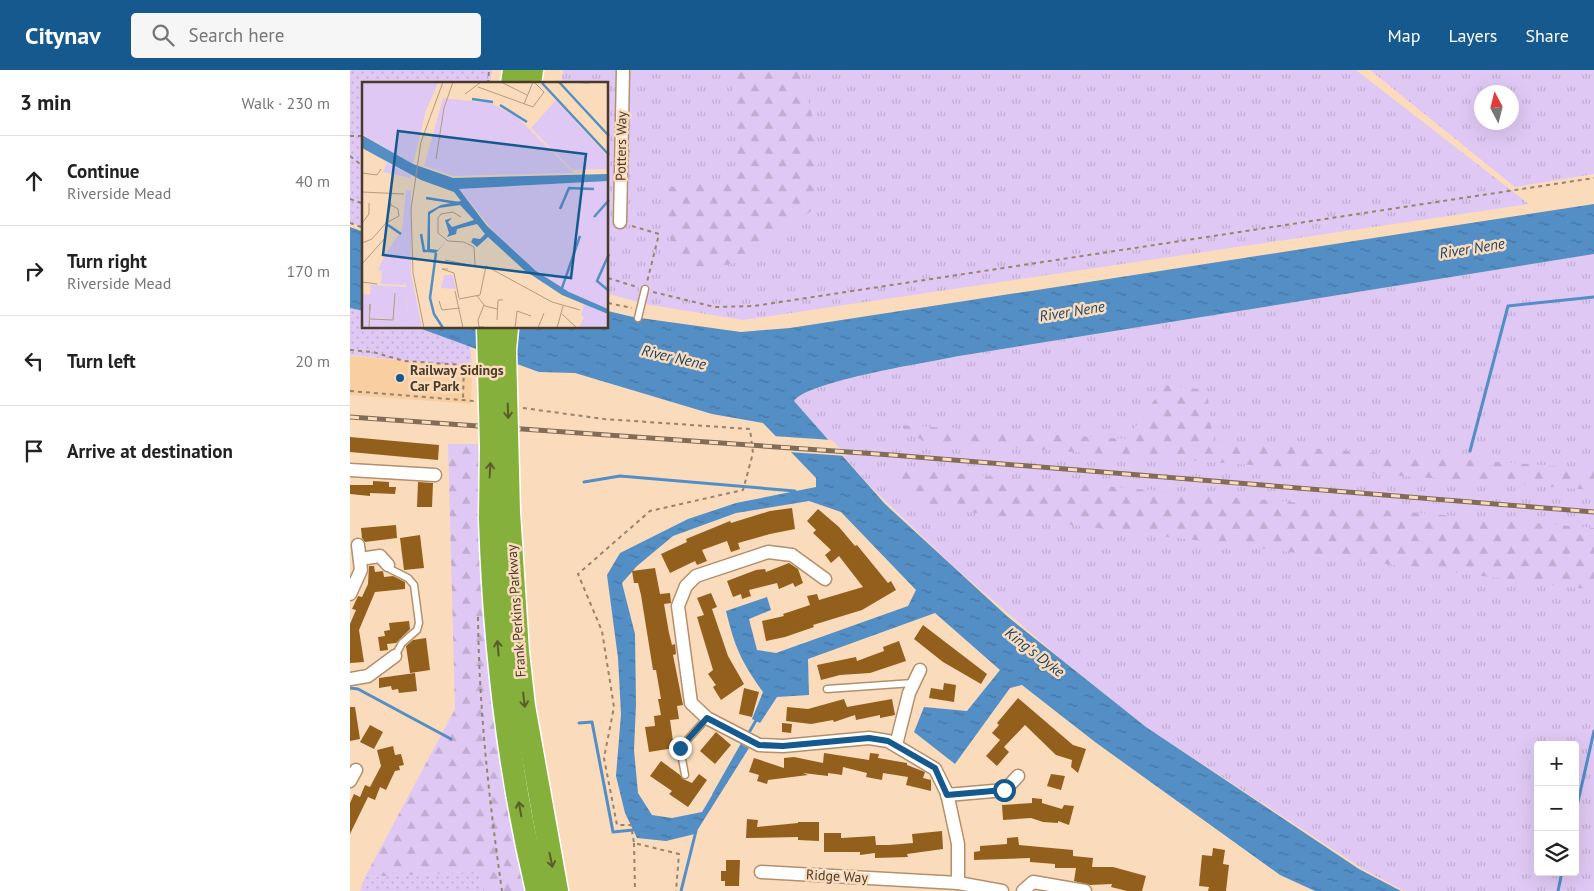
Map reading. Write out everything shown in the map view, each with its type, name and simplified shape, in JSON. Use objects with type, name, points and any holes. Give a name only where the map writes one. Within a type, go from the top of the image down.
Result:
[{"type":"highway","name":"Frank Perkins Parkway","points":[[488,329],[491,447],[524,706],[557,891]]},
{"type":"highway","name":"Frank Perkins Parkway","points":[[507,329],[500,516],[498,654],[513,771],[537,891]]},
{"type":"street","name":"Potters Way","points":[[620,222],[623,70]]},
{"type":"street","points":[[350,470],[435,475]]},
{"type":"street","points":[[350,594],[361,570],[358,545]]},
{"type":"street","points":[[825,579],[792,555],[768,552],[696,576],[686,586],[678,606],[691,703],[707,718],[759,745],[783,746],[869,738],[888,741],[935,768],[947,795],[958,844],[958,883]]},
{"type":"street","points":[[360,559],[385,557]]},
{"type":"street","points":[[350,679],[368,676],[395,656]]},
{"type":"street","points":[[896,745],[909,693],[920,670]]},
{"type":"street","points":[[947,795],[1004,790],[1018,776]]},
{"type":"street","name":"Ridge Way","points":[[761,872],[888,885],[958,883],[1002,891]]},
{"type":"street","points":[[1023,891],[1033,882],[1085,891]]},
{"type":"lane","points":[[638,318],[646,289]]},
{"type":"lane","points":[[385,557],[414,585],[419,623],[417,630],[402,643],[395,656]]},
{"type":"lane","points":[[827,689],[915,682]]},
{"type":"lane","points":[[684,775],[680,748],[707,718]]},
{"type":"path","points":[[350,156],[362,165]]},
{"type":"path","points":[[609,278],[677,299],[715,307],[764,305],[1594,178]]},
{"type":"path","points":[[350,199],[362,203]]},
{"type":"path","points":[[620,222],[658,234],[646,289]]},
{"type":"path","points":[[350,223],[362,227]]},
{"type":"path","points":[[635,294],[636,286]]},
{"type":"path","points":[[609,303],[632,309],[633,301]]},
{"type":"path","points":[[350,350],[373,352],[404,361],[464,366],[463,400]]},
{"type":"path","points":[[350,390],[482,402]]},
{"type":"path","points":[[520,407],[604,418],[750,429],[753,453],[743,490],[650,511],[578,574],[602,630],[614,707],[604,758],[617,825],[630,825],[634,843],[635,891]]},
{"type":"path","points":[[478,608],[482,722],[502,891]]},
{"type":"path","points":[[634,843],[679,854],[676,891]]},
{"type":"shaded area","points":[[350,356],[472,367],[471,404],[350,395]]},
{"type":"green space","points":[[350,70],[492,70],[490,82],[362,82],[362,227],[350,222]]},
{"type":"green space","points":[[563,70],[1356,70],[1529,204],[743,320],[651,305],[609,294],[609,82],[561,82]]},
{"type":"green space","points":[[731,70],[798,70],[810,106],[817,139],[818,172],[816,190],[813,210],[739,262],[702,270],[680,265],[670,238],[659,189],[739,176]]},
{"type":"green space","points":[[1370,70],[1594,70],[1594,174],[1515,187]]},
{"type":"green space","points":[[1594,254],[1594,891],[1404,891],[1363,869],[1146,727],[1061,659],[954,567],[870,486],[794,401],[803,394],[821,387],[898,367]]},
{"type":"green space","points":[[350,308],[362,311],[362,329],[422,329],[470,345],[472,367],[350,355]]},
{"type":"green space","points":[[1165,385],[1207,390],[1213,441],[1594,469],[1594,490],[923,441],[898,425],[1127,439]]},
{"type":"green space","points":[[448,444],[478,444],[504,774],[525,891],[483,891],[478,872],[365,877],[455,709]]},
{"type":"green space","points":[[881,467],[1594,528],[1594,590],[920,506]]},
{"type":"green space","points":[[479,872],[483,891],[360,891],[365,877]]},
{"type":"water","points":[[1594,204],[1594,254],[959,356],[871,373],[821,386],[794,401],[885,504],[1008,617],[1146,727],[1359,869],[1401,891],[1315,891],[1280,875],[1095,742],[1022,685],[1010,688],[955,764],[914,732],[924,707],[967,711],[1000,670],[935,613],[808,659],[809,695],[777,697],[760,723],[752,719],[763,692],[740,654],[732,635],[726,611],[767,597],[771,610],[749,619],[757,650],[776,653],[908,606],[916,590],[841,512],[809,501],[736,513],[673,536],[637,566],[622,583],[635,634],[636,704],[634,750],[638,793],[652,815],[672,818],[702,812],[742,745],[749,748],[695,834],[666,841],[637,838],[625,813],[616,776],[621,714],[618,658],[607,575],[620,553],[688,519],[736,503],[816,487],[816,478],[763,423],[712,414],[575,373],[539,372],[422,329],[609,329],[609,311],[633,317],[741,332],[790,328]]},
{"type":"water","points":[[350,227],[362,231],[362,311],[350,308]]},
{"type":"pier","points":[[773,436],[832,440],[847,456],[788,452]]},
{"type":"building","points":[[350,437],[439,445],[438,460],[350,452]]},
{"type":"building","points":[[373,481],[389,482],[389,487],[396,487],[395,494],[370,493],[370,496],[350,494],[350,485],[373,485]]},
{"type":"building","points":[[418,482],[433,483],[432,507],[417,507]]},
{"type":"building","points":[[792,508],[795,529],[738,543],[740,549],[731,552],[727,541],[702,550],[707,561],[697,565],[695,561],[670,573],[661,554],[687,542],[686,539],[730,521],[731,523],[770,511]]},
{"type":"building","points":[[818,509],[839,527],[855,546],[857,545],[888,583],[891,581],[896,590],[862,610],[813,625],[814,627],[785,637],[766,641],[762,621],[784,616],[783,614],[810,605],[807,596],[817,594],[819,600],[863,587],[839,556],[831,563],[825,555],[831,550],[813,533],[816,530],[807,521]]},
{"type":"building","points":[[396,525],[397,538],[365,542],[362,538],[361,528]]},
{"type":"building","points":[[420,535],[424,568],[404,570],[400,538]]},
{"type":"building","points":[[789,563],[798,569],[803,583],[795,587],[793,583],[779,589],[777,583],[749,590],[751,596],[742,599],[741,594],[733,597],[727,581],[756,570],[765,569],[766,572]]},
{"type":"building","points":[[369,566],[374,566],[375,572],[383,571],[384,577],[393,576],[405,582],[405,589],[375,592],[359,630],[364,662],[350,663],[350,624],[356,610],[352,609],[358,596],[362,597],[368,584]]},
{"type":"building","points":[[655,568],[660,594],[670,593],[671,603],[664,604],[672,645],[675,644],[676,654],[673,655],[683,705],[677,706],[679,719],[670,720],[674,748],[649,752],[645,727],[655,726],[654,716],[661,715],[658,699],[661,699],[656,670],[653,670],[641,595],[638,583],[634,583],[632,571]]},
{"type":"building","points":[[711,593],[717,607],[712,609],[728,656],[744,684],[721,700],[713,687],[716,685],[708,674],[713,670],[697,617],[704,615],[697,598]]},
{"type":"building","points":[[409,621],[410,629],[396,643],[387,644],[388,650],[380,651],[378,637],[385,636],[384,631],[390,630],[389,623]]},
{"type":"building","points":[[923,625],[987,674],[981,684],[943,662],[914,639]]},
{"type":"building","points":[[426,638],[430,670],[410,673],[406,646],[413,640]]},
{"type":"building","points":[[899,641],[906,661],[870,673],[840,675],[821,680],[817,665],[856,657],[857,661],[884,651],[883,647]]},
{"type":"building","points":[[415,673],[417,691],[399,693],[398,689],[392,690],[391,686],[379,688],[379,678]]},
{"type":"building","points":[[944,683],[956,685],[954,702],[929,698],[931,688],[943,690]]},
{"type":"building","points":[[744,688],[759,692],[752,717],[739,714]]},
{"type":"building","points":[[1018,698],[1073,745],[1086,749],[1078,773],[1071,767],[1072,760],[1056,755],[1025,725],[1004,747],[1009,752],[997,766],[986,756],[1000,740],[992,733],[999,725],[997,723]]},
{"type":"building","points":[[844,699],[847,707],[892,699],[895,715],[880,718],[880,715],[856,720],[855,715],[834,722],[833,720],[811,724],[786,721],[787,707],[808,709]]},
{"type":"building","points":[[350,707],[355,707],[360,739],[350,741]]},
{"type":"building","points":[[782,723],[792,724],[791,733],[782,732]]},
{"type":"building","points":[[370,725],[383,732],[374,749],[360,742]]},
{"type":"building","points":[[716,732],[731,745],[715,764],[700,751]]},
{"type":"building","points":[[393,746],[395,755],[401,754],[404,765],[399,766],[400,770],[395,771],[386,790],[380,787],[375,800],[368,797],[350,834],[350,803],[354,794],[360,797],[365,785],[370,787],[381,766],[377,750]]},
{"type":"building","points":[[824,753],[869,760],[870,753],[879,754],[878,758],[907,763],[907,765],[925,772],[923,778],[931,780],[931,791],[906,785],[908,777],[883,773],[882,780],[866,777],[867,773],[843,767],[842,775],[828,773],[828,776],[803,773],[808,775],[768,780],[767,784],[757,781],[759,775],[749,772],[754,758],[784,768],[784,758],[794,757],[823,763]]},
{"type":"building","points":[[661,761],[683,779],[692,783],[699,774],[707,780],[688,807],[669,794],[672,791],[650,776]]},
{"type":"building","points":[[1051,774],[1065,776],[1061,790],[1047,786]]},
{"type":"building","points":[[1032,798],[1042,799],[1042,803],[1062,809],[1064,805],[1074,806],[1069,825],[1058,821],[1058,823],[1043,822],[1031,818],[1003,820],[1002,805],[1032,803]]},
{"type":"building","points":[[747,819],[758,820],[757,827],[798,822],[819,822],[819,841],[798,840],[798,837],[746,838]]},
{"type":"building","points":[[942,831],[943,849],[907,854],[908,857],[875,858],[875,853],[860,855],[860,852],[824,852],[824,833],[841,833],[841,838],[875,836],[876,845],[889,845],[913,843],[912,834]]},
{"type":"building","points":[[1018,837],[1019,845],[1073,850],[1073,856],[1093,858],[1092,867],[1113,867],[1146,876],[1142,891],[1127,891],[1111,887],[1112,884],[1090,885],[1074,881],[1076,868],[1055,868],[1055,864],[1030,862],[1030,858],[974,860],[974,852],[980,851],[980,846],[1007,844],[1007,838]]},
{"type":"building","points":[[1213,848],[1225,850],[1223,864],[1229,865],[1226,891],[1208,891],[1209,887],[1199,886],[1202,855],[1212,856]]},
{"type":"building","points":[[726,860],[740,860],[739,886],[725,886],[725,881],[721,881],[721,871],[726,871]]},
{"type":"waterway","points":[[1470,451],[1508,306],[1594,297]]},
{"type":"waterway","points":[[584,482],[620,476],[795,491]]},
{"type":"waterway","points":[[350,688],[358,689],[451,739]]},
{"type":"waterway","points":[[747,736],[758,717]]},
{"type":"waterway","points":[[579,723],[592,722],[613,832],[633,830]]},
{"type":"waterway","points":[[1579,797],[1594,731]]},
{"type":"waterway","points":[[714,794],[744,741]]},
{"type":"waterway","points":[[681,891],[696,831]]},
{"type":"waterway","points":[[1558,891],[1561,876]]},
{"type":"railway","points":[[350,417],[892,455],[1594,512]]},
{"type":"place","name":"Railway Sidings Car Park","points":[[400,378]]},
{"type":"route","points":[[680,748],[707,718],[759,745],[783,746],[869,738],[888,741],[935,768],[947,795],[1004,790]]},
{"type":"water label","name":"River Nene","points":[[1472,248]]},
{"type":"water label","name":"River Nene","points":[[1072,311]]},
{"type":"water label","name":"River Nene","points":[[674,357]]},
{"type":"water label","name":"King's Dyke","points":[[1035,652]]}]
